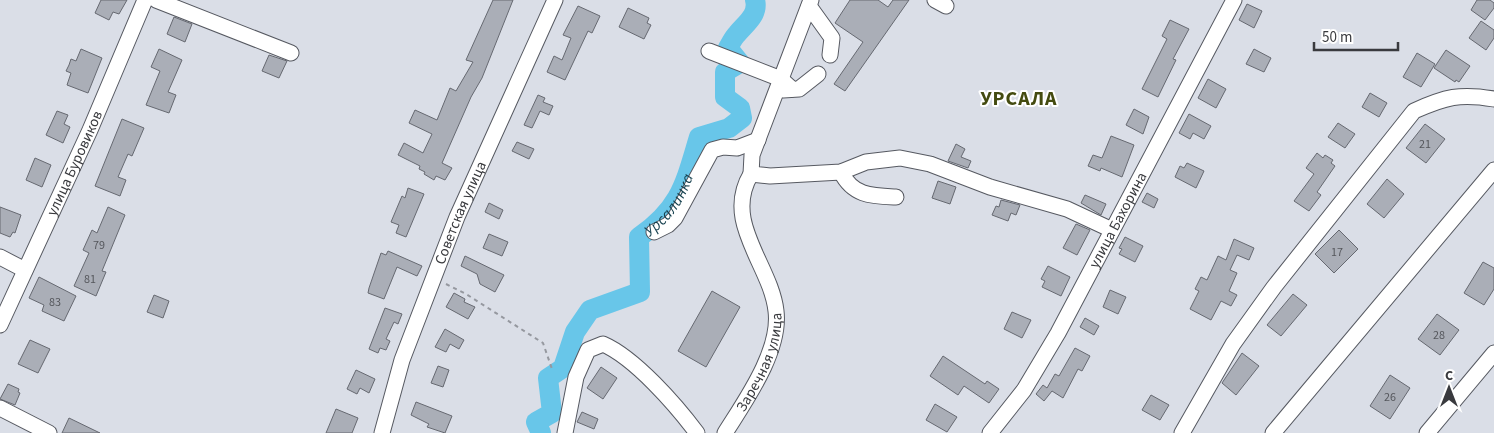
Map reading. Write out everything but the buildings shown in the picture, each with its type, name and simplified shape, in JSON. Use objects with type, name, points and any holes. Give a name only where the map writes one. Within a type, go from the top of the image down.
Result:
[{"type":"street","name":"улица Буровиков","points":[[0,325],[90,130],[144,0]]},
{"type":"street","points":[[156,0],[291,53]]},
{"type":"street","name":"Советская улица","points":[[382,433],[402,360],[456,217],[555,0]]},
{"type":"street","name":"улица Бахорина","points":[[990,433],[1024,390],[1058,333],[1234,0]]},
{"type":"street","points":[[810,3],[832,38],[830,55]]},
{"type":"street","name":"Заречная улица","points":[[725,433],[759,378],[771,348],[777,312],[771,289],[745,230],[741,201],[746,183],[751,174],[752,155],[783,86],[810,3]]},
{"type":"street","points":[[709,51],[783,86],[799,89],[818,74]]},
{"type":"street","points":[[1182,433],[1233,344],[1274,287],[1414,111],[1445,98],[1476,96],[1494,99]]},
{"type":"street","points":[[654,232],[668,225],[675,218],[712,150],[723,147],[737,148],[758,140]]},
{"type":"street","points":[[751,174],[770,176],[841,172],[866,162],[900,158],[930,164],[990,187],[1067,209],[1112,230]]},
{"type":"street","points":[[1273,433],[1494,170]]},
{"type":"street","points":[[841,172],[847,184],[855,190],[875,196],[896,197]]},
{"type":"street","points":[[0,257],[25,270]]},
{"type":"street","points":[[565,433],[576,377],[588,350],[603,344],[618,350],[675,404],[697,433]]},
{"type":"street","points":[[1427,433],[1494,353]]},
{"type":"street","points":[[0,408],[48,433]]},
{"type":"path","points":[[433,278],[466,294],[543,343],[552,370]]},
{"type":"waterway","name":"Урсалинка","points":[[541,433],[536,422],[552,413],[548,378],[563,368],[575,332],[590,310],[640,292],[639,237],[664,216],[673,205],[690,168],[699,137],[729,128],[742,118],[740,108],[725,97],[725,72],[740,63],[728,48],[734,37],[753,15],[756,5],[755,0]]},
{"type":"district","name":"УРСАЛА","points":[[1019,98]]}]
